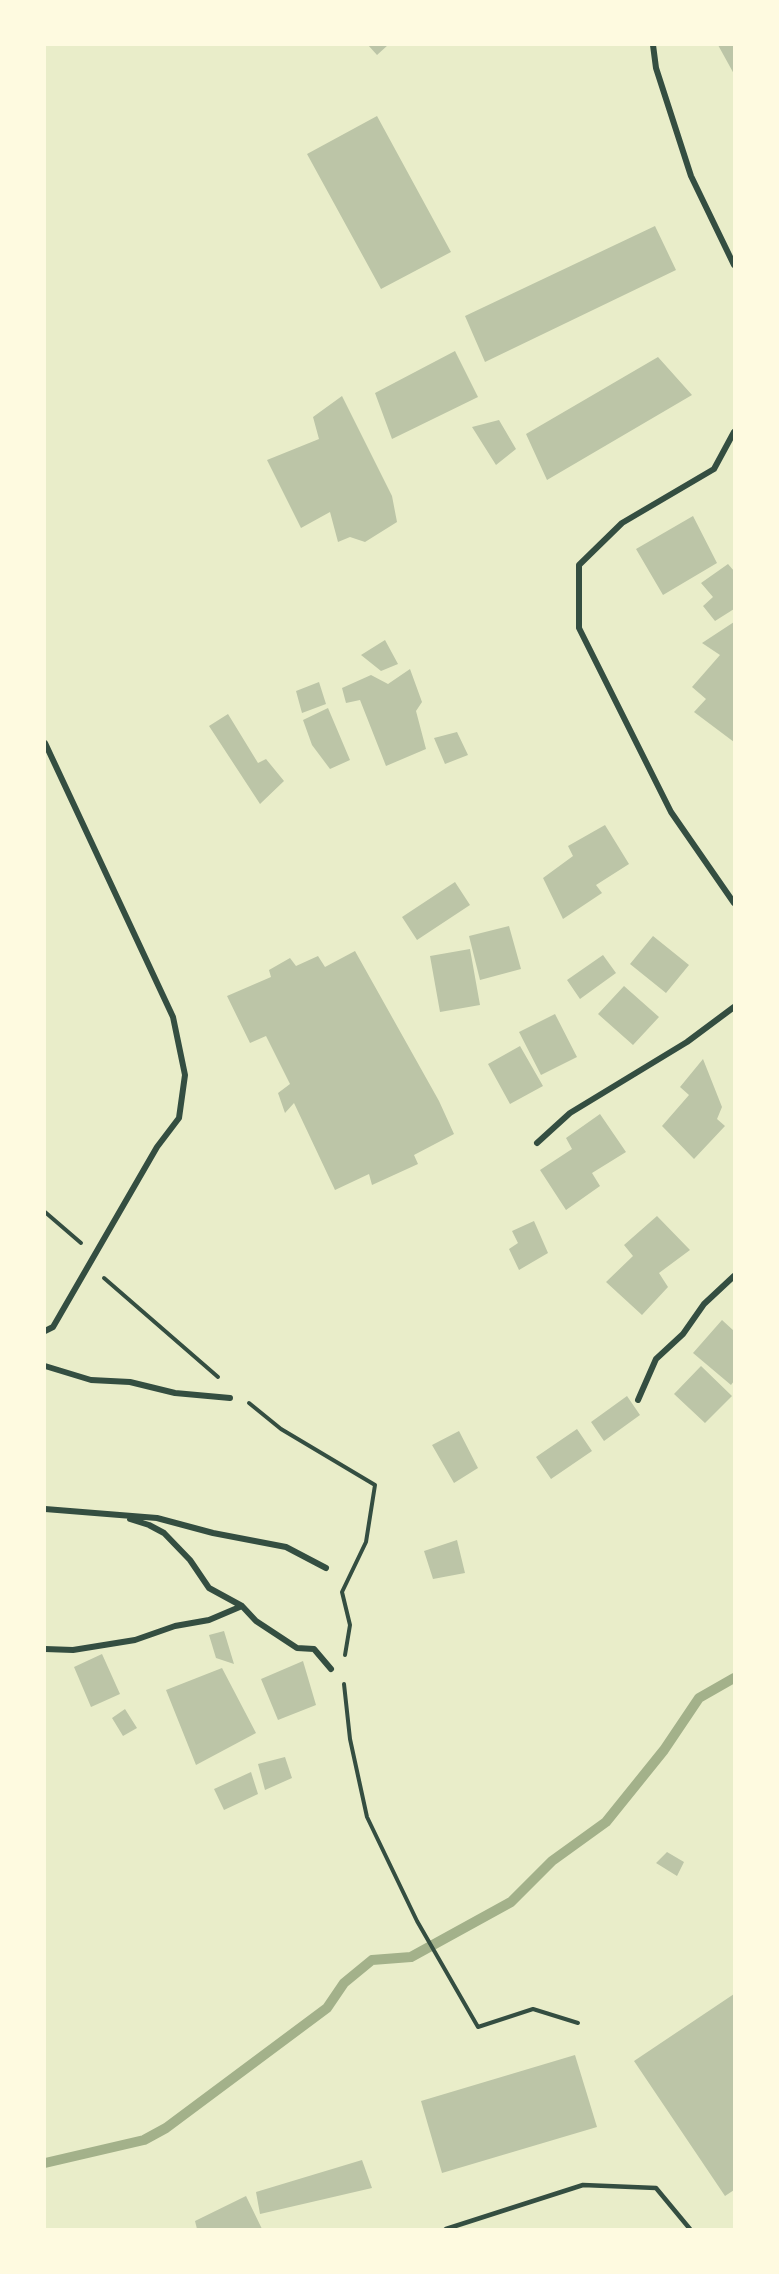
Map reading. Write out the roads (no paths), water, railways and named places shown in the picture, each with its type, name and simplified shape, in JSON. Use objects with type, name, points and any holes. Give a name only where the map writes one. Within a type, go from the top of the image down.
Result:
[{"type":"street","points":[[653,45],[656,68],[690,176],[734,265]]},
{"type":"street","points":[[734,432],[714,468],[622,523],[579,565],[579,628],[671,812],[734,903]]},
{"type":"street","points":[[45,743],[173,1017],[185,1075],[179,1118],[157,1147],[53,1327],[45,1331]]},
{"type":"street","points":[[537,1143],[570,1113],[687,1042],[734,1007]]},
{"type":"street","points":[[638,1400],[656,1359],[683,1334],[704,1304],[734,1276]]},
{"type":"street","points":[[45,1366],[91,1380],[130,1382],[175,1393],[230,1398]]},
{"type":"street","points":[[45,1509],[157,1518],[213,1533],[286,1547],[326,1568]]},
{"type":"street","points":[[121,1516],[149,1525],[164,1533],[190,1560],[209,1588],[242,1606],[256,1621],[297,1648],[314,1649],[331,1668]]},
{"type":"street","points":[[45,1649],[73,1650],[135,1640],[175,1626],[209,1620],[242,1606]]},
{"type":"lane","points":[[446,2229],[583,2185],[656,2188],[690,2229]]},
{"type":"waterway","points":[[45,2163],[144,2140],[166,2128],[327,2008],[344,1983],[372,1960],[411,1957],[511,1902],[552,1861],[606,1822],[664,1750],[699,1698],[734,1678]]}]
